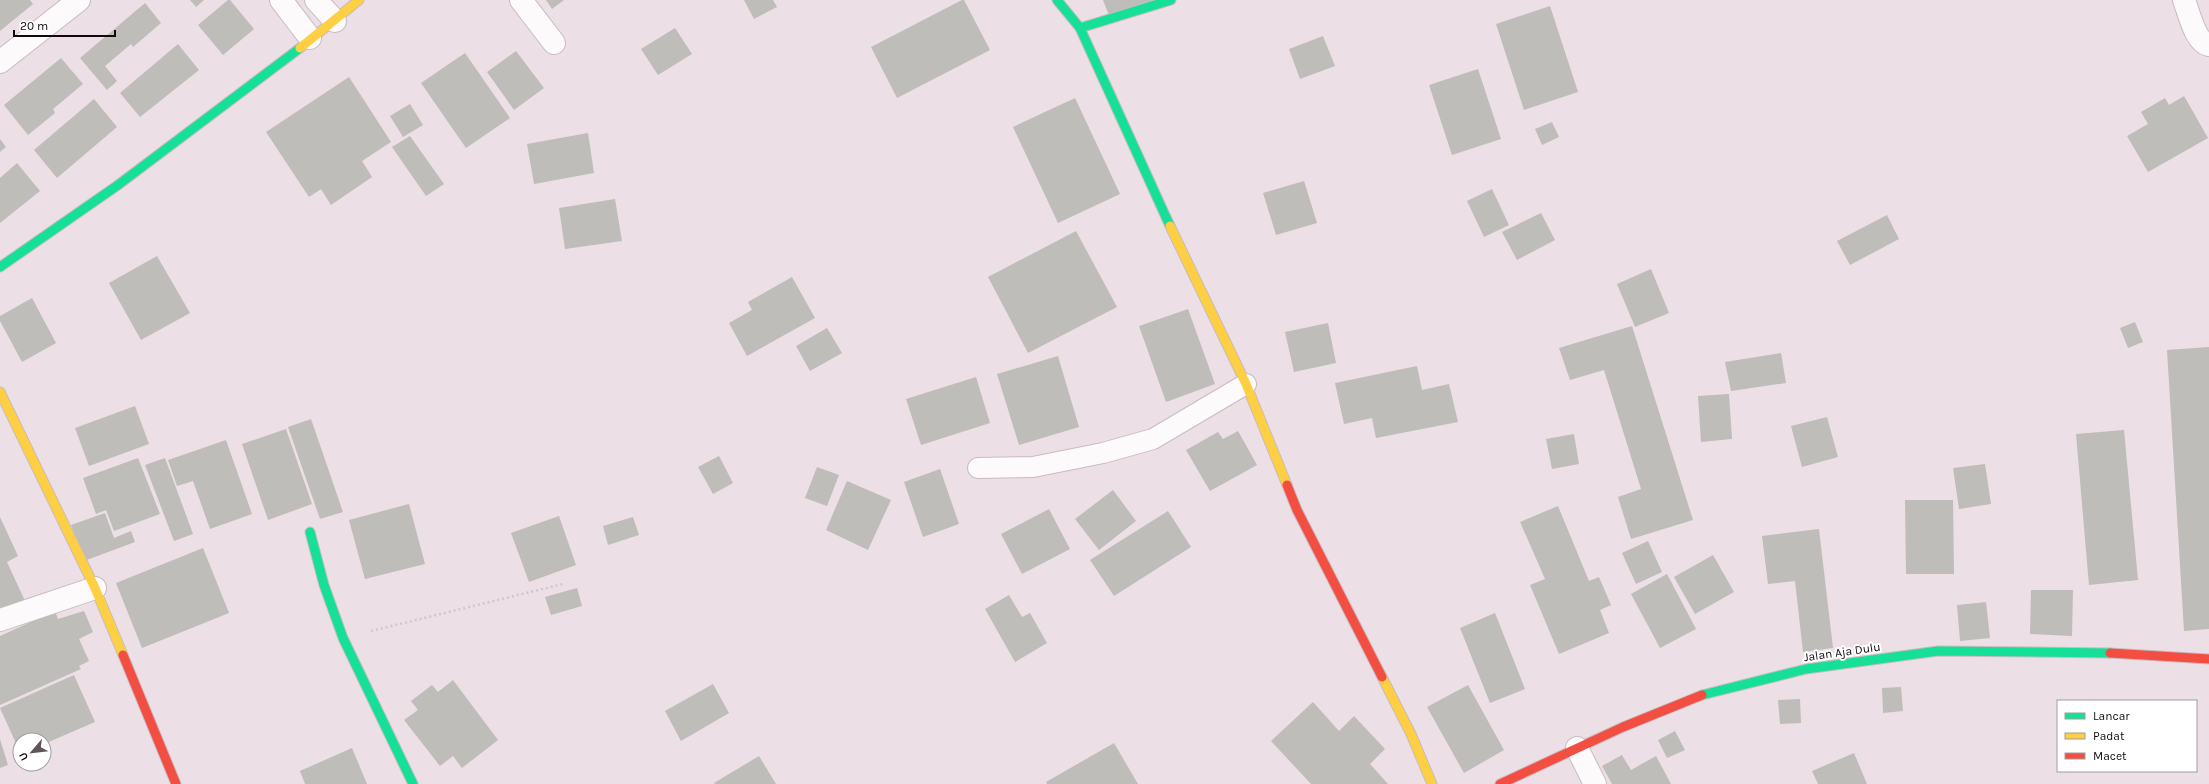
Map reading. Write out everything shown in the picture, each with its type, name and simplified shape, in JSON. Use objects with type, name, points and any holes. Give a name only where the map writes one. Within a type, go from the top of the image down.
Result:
[{"type":"street","points":[[0,62],[79,0]]},
{"type":"street","points":[[281,0],[310,38]]},
{"type":"street","points":[[316,0],[335,21]]},
{"type":"street","points":[[0,267],[118,185],[310,38],[335,21],[359,0]]},
{"type":"street","points":[[521,0],[554,43]]},
{"type":"street","points":[[1056,0],[1080,28],[1181,249],[1246,384],[1297,510],[1411,734],[1432,784]]},
{"type":"street","points":[[1080,28],[1171,0]]},
{"type":"street","points":[[2184,0],[2196,34],[2201,41],[2209,45]]},
{"type":"street","points":[[0,392],[95,588],[176,784]]},
{"type":"street","points":[[310,532],[324,585],[343,638],[413,784]]},
{"type":"street","points":[[0,620],[95,588]]},
{"type":"street","name":"Jalan Aja Dulu","points":[[1500,784],[1623,727],[1703,695],[1806,669],[1938,651],[2127,653],[2209,659]]},
{"type":"street","points":[[1577,748],[1596,784]]},
{"type":"lane","points":[[978,468],[1033,467],[1103,453],[1153,439],[1246,384]]},
{"type":"path","points":[[343,638],[563,584]]},
{"type":"building","points":[[0,0],[30,0],[33,4],[0,31]]},
{"type":"building","points":[[190,0],[204,0],[196,7]]},
{"type":"building","points":[[228,0],[230,0],[254,29],[223,55],[198,25]]},
{"type":"building","points":[[546,0],[564,0],[552,9]]},
{"type":"building","points":[[744,0],[773,0],[777,7],[754,19]]},
{"type":"building","points":[[964,0],[990,50],[897,98],[871,47]]},
{"type":"building","points":[[1103,0],[1154,0],[1110,18]]},
{"type":"building","points":[[145,3],[161,23],[133,47],[131,44],[105,66],[117,81],[107,90],[80,58]]},
{"type":"building","points":[[1550,6],[1578,92],[1524,110],[1496,24]]},
{"type":"building","points":[[675,28],[692,54],[658,75],[641,49]]},
{"type":"building","points":[[1323,36],[1335,66],[1300,79],[1289,49]]},
{"type":"building","points":[[178,44],[199,70],[140,117],[120,93]]},
{"type":"building","points":[[516,51],[544,88],[514,110],[487,72]]},
{"type":"building","points":[[465,53],[510,118],[466,148],[421,83]]},
{"type":"building","points":[[61,58],[83,84],[53,109],[55,113],[28,135],[4,105]]},
{"type":"building","points":[[1478,69],[1501,139],[1452,155],[1429,85]]},
{"type":"building","points":[[349,77],[391,142],[362,161],[372,177],[331,205],[321,189],[309,197],[266,132]]},
{"type":"building","points":[[2184,96],[2208,138],[2148,172],[2127,136],[2148,124],[2141,112],[2165,98],[2169,105]]},
{"type":"building","points":[[1075,98],[1120,194],[1058,223],[1013,127]]},
{"type":"building","points":[[94,99],[117,127],[57,178],[34,150]]},
{"type":"building","points":[[410,104],[423,125],[403,137],[390,116]]},
{"type":"building","points":[[1552,122],[1559,137],[1542,145],[1535,129]]},
{"type":"building","points":[[588,133],[594,173],[534,184],[527,144]]},
{"type":"building","points":[[410,136],[444,184],[426,196],[392,147]]},
{"type":"building","points":[[0,139],[6,147],[0,152]]},
{"type":"building","points":[[17,163],[40,191],[0,223],[0,178]]},
{"type":"building","points":[[1304,181],[1317,223],[1276,235],[1263,193]]},
{"type":"building","points":[[1492,189],[1509,225],[1484,237],[1467,201]]},
{"type":"building","points":[[615,199],[622,241],[565,249],[559,208]]},
{"type":"building","points":[[1541,213],[1555,240],[1517,260],[1502,232]]},
{"type":"building","points":[[1887,215],[1899,239],[1850,265],[1837,241]]},
{"type":"building","points":[[1076,231],[1117,307],[1028,353],[988,277]]},
{"type":"building","points":[[157,256],[190,313],[141,340],[109,283]]},
{"type":"building","points":[[1651,269],[1669,313],[1635,327],[1617,284]]},
{"type":"building","points":[[792,277],[815,318],[747,356],[729,323],[752,310],[748,302]]},
{"type":"building","points":[[32,298],[56,343],[22,362],[0,321],[0,316]]},
{"type":"building","points":[[1188,309],[1215,384],[1166,402],[1139,326]]},
{"type":"building","points":[[2135,322],[2143,342],[2128,348],[2120,328]]},
{"type":"building","points":[[1328,323],[1336,363],[1294,372],[1285,332]]},
{"type":"building","points":[[1632,326],[1693,520],[1631,539],[1618,497],[1641,489],[1604,370],[1570,380],[1559,348]]},
{"type":"building","points":[[827,328],[842,353],[810,371],[796,346]]},
{"type":"building","points":[[2209,347],[2209,629],[2184,631],[2167,350]]},
{"type":"building","points":[[1781,353],[1786,383],[1731,391],[1725,362]]},
{"type":"building","points":[[1058,356],[1079,427],[1019,445],[997,374]]},
{"type":"building","points":[[1417,366],[1422,390],[1449,384],[1458,422],[1376,438],[1372,418],[1344,424],[1335,383]]},
{"type":"building","points":[[976,377],[990,423],[921,445],[906,399]]},
{"type":"building","points":[[1729,394],[1732,439],[1701,442],[1698,396]]},
{"type":"building","points":[[135,406],[149,444],[89,466],[75,428]]},
{"type":"building","points":[[1827,417],[1838,457],[1802,467],[1791,426]]},
{"type":"building","points":[[311,419],[343,512],[320,519],[288,427]]},
{"type":"building","points":[[286,429],[312,504],[268,520],[242,444]]},
{"type":"building","points":[[2124,430],[2138,580],[2089,585],[2076,434]]},
{"type":"building","points":[[1238,431],[1257,465],[1210,491],[1186,450],[1218,432],[1223,439]]},
{"type":"building","points":[[1574,434],[1579,464],[1552,469],[1546,439]]},
{"type":"building","points":[[226,440],[252,514],[210,529],[193,481],[177,486],[168,460]]},
{"type":"building","points":[[719,456],[733,483],[713,494],[698,467]]},
{"type":"building","points":[[138,458],[160,514],[114,531],[106,510],[96,514],[83,478]]},
{"type":"building","points":[[165,458],[193,534],[174,541],[145,465]]},
{"type":"building","points":[[1985,464],[1991,504],[1959,509],[1953,468]]},
{"type":"building","points":[[817,467],[839,475],[827,506],[805,498]]},
{"type":"building","points":[[940,469],[959,524],[923,537],[904,482]]},
{"type":"building","points":[[847,481],[891,500],[868,550],[826,530]]},
{"type":"building","points":[[1113,490],[1136,521],[1099,550],[1075,519]]},
{"type":"building","points":[[1905,500],[1953,500],[1954,574],[1906,574]]},
{"type":"building","points":[[409,504],[425,564],[365,579],[349,520]]},
{"type":"building","points":[[1558,506],[1589,581],[1599,577],[1611,605],[1600,610],[1609,633],[1559,654],[1530,585],[1545,579],[1520,522]]},
{"type":"building","points":[[1049,509],[1070,549],[1022,574],[1001,534]]},
{"type":"building","points":[[1168,511],[1191,547],[1114,596],[1090,560]]},
{"type":"building","points":[[105,513],[114,538],[131,531],[135,542],[84,561],[71,525]]},
{"type":"building","points":[[559,516],[576,565],[529,582],[511,533]]},
{"type":"building","points":[[0,517],[18,556],[7,562],[25,601],[0,613]]},
{"type":"building","points":[[633,517],[639,535],[608,545],[603,526]]},
{"type":"building","points":[[1819,529],[1833,648],[1803,652],[1795,581],[1768,584],[1762,536]]},
{"type":"building","points":[[1648,541],[1662,572],[1636,584],[1622,553]]},
{"type":"building","points":[[203,548],[229,613],[142,648],[116,583]]},
{"type":"building","points":[[1713,555],[1734,592],[1695,614],[1674,577]]},
{"type":"building","points":[[1667,574],[1696,629],[1660,648],[1631,594]]},
{"type":"building","points":[[577,588],[582,606],[551,615],[545,597]]},
{"type":"building","points":[[2031,590],[2073,590],[2072,636],[2030,634]]},
{"type":"building","points":[[1009,595],[1022,617],[1030,613],[1047,643],[1015,662],[985,609]]},
{"type":"building","points":[[1986,602],[1990,638],[1960,641],[1957,605]]},
{"type":"building","points":[[55,611],[58,619],[84,611],[93,632],[79,639],[89,661],[79,666],[81,669],[0,705],[0,636]]},
{"type":"building","points":[[1495,613],[1525,689],[1490,703],[1460,628]]},
{"type":"building","points":[[74,675],[95,722],[52,741],[52,732],[12,732],[12,734],[0,708]]},
{"type":"building","points":[[453,680],[498,740],[462,768],[453,756],[440,766],[404,720],[418,710],[411,701],[432,685],[438,692]]},
{"type":"building","points":[[713,684],[729,713],[681,741],[665,711]]},
{"type":"building","points":[[1468,685],[1504,750],[1464,773],[1427,707]]},
{"type":"building","points":[[1901,687],[1903,711],[1883,713],[1882,688]]},
{"type":"building","points":[[1800,699],[1801,723],[1780,724],[1778,700]]},
{"type":"building","points":[[1313,702],[1339,731],[1354,716],[1385,749],[1370,764],[1388,784],[1311,784],[1271,741]]},
{"type":"building","points":[[1675,731],[1685,750],[1667,758],[1658,740]]},
{"type":"building","points":[[0,739],[8,765],[0,768]]},
{"type":"building","points":[[1114,743],[1138,784],[1047,784],[1046,782]]},
{"type":"building","points":[[352,748],[367,784],[305,784],[300,771]]},
{"type":"building","points":[[1854,753],[1867,784],[1818,784],[1812,771]]},
{"type":"building","points":[[1622,755],[1631,770],[1656,756],[1671,784],[1612,784],[1602,766]]},
{"type":"building","points":[[759,756],[776,784],[714,783]]},
{"type":"traffic: fast","points":[[1057,0],[1080,28],[1170,226]]},
{"type":"traffic: fast","points":[[1080,28],[1171,0]]},
{"type":"traffic: fast","points":[[0,267],[118,185],[300,48]]},
{"type":"traffic: fast","points":[[310,532],[324,585],[343,638],[413,784]]},
{"type":"traffic: fast","points":[[1702,695],[1806,669],[1938,651],[2110,653]]},
{"type":"traffic: slow","points":[[300,48],[359,0]]},
{"type":"traffic: slow","points":[[1170,226],[1246,384],[1287,485]]},
{"type":"traffic: slow","points":[[0,392],[95,588],[123,655]]},
{"type":"traffic: slow","points":[[1382,677],[1411,734],[1432,784]]},
{"type":"traffic: jam","points":[[1287,485],[1297,510],[1382,677]]},
{"type":"traffic: jam","points":[[2110,653],[2209,659]]},
{"type":"traffic: jam","points":[[123,655],[176,784]]},
{"type":"traffic: jam","points":[[1500,784],[1623,727],[1702,695]]}]
